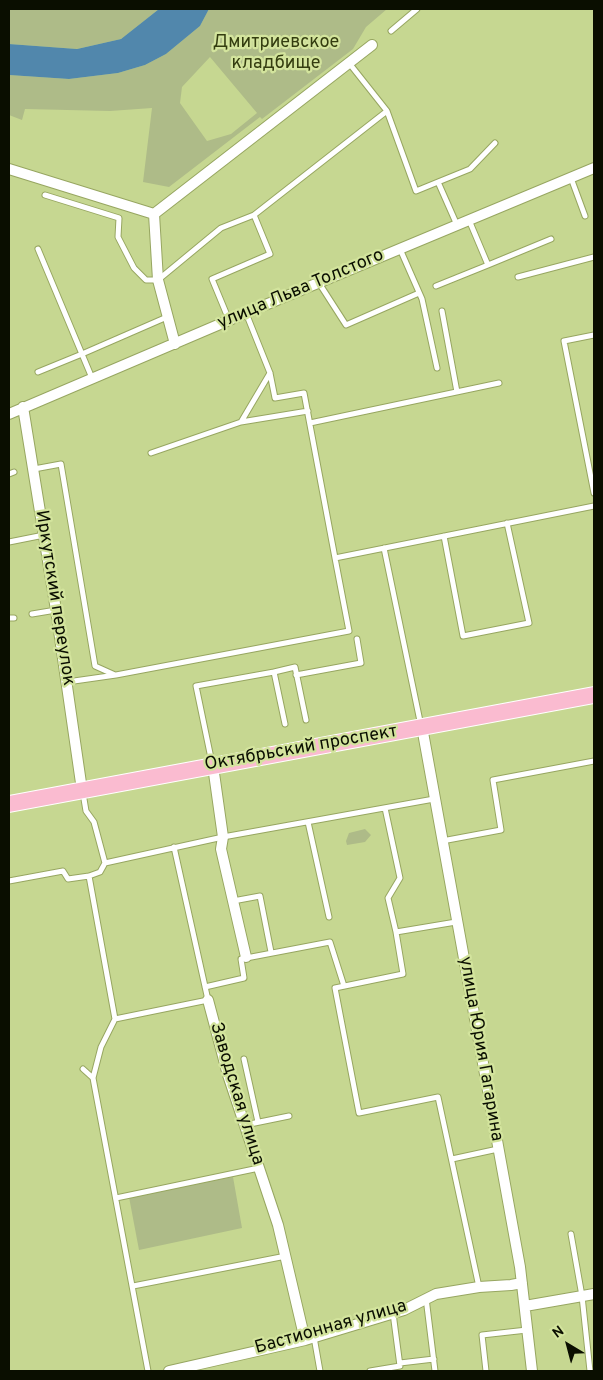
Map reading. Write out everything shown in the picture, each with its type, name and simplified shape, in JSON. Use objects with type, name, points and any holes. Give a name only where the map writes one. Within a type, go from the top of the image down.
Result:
[{"type":"main road","name":"Октябрьский проспект","points":[[9,804],[594,695]]},
{"type":"street","points":[[154,214],[372,45]]},
{"type":"street","name":"улица Льва Толстого","points":[[9,414],[594,168]]},
{"type":"street","points":[[9,169],[154,214]]},
{"type":"street","points":[[154,214],[158,280],[175,344]]},
{"type":"street","name":"Иркутский переулок","points":[[23,407],[56,610],[82,790]]},
{"type":"street","name":"улица Юрия Гагарина","points":[[422,727],[522,1283],[532,1371]]},
{"type":"street","points":[[213,766],[222,849],[246,957]]},
{"type":"street","name":"Заводская улица","points":[[208,1000],[228,1075],[278,1225],[309,1339]]},
{"type":"street","name":"Бастионная улица","points":[[169,1371],[309,1339],[404,1310],[436,1294],[522,1283]]},
{"type":"street","points":[[525,1306],[594,1294]]},
{"type":"lane","points":[[391,31],[417,9]]},
{"type":"lane","points":[[349,63],[387,111],[416,191],[470,169],[495,143]]},
{"type":"lane","points":[[45,195],[120,218],[118,237],[134,268],[146,280],[158,280],[221,228],[254,215],[387,111]]},
{"type":"lane","points":[[571,178],[585,216]]},
{"type":"lane","points":[[438,182],[457,225]]},
{"type":"lane","points":[[229,320],[212,279],[270,254],[254,215]]},
{"type":"lane","points":[[469,220],[488,265]]},
{"type":"lane","points":[[436,286],[551,239]]},
{"type":"lane","points":[[38,249],[92,379]]},
{"type":"lane","points":[[400,249],[422,300],[437,368]]},
{"type":"lane","points":[[518,277],[594,257]]},
{"type":"lane","points":[[319,283],[346,325],[419,293]]},
{"type":"lane","points":[[442,311],[457,392]]},
{"type":"lane","points":[[67,682],[116,675],[349,631],[304,393],[275,398],[270,373],[246,313]]},
{"type":"lane","points":[[38,372],[167,317]]},
{"type":"lane","points":[[594,335],[564,341],[594,493]]},
{"type":"lane","points":[[241,422],[270,373]]},
{"type":"lane","points":[[310,423],[500,384]]},
{"type":"lane","points":[[151,453],[241,422],[308,411]]},
{"type":"lane","points":[[34,469],[61,464],[95,666],[116,675]]},
{"type":"lane","points":[[335,558],[594,506]]},
{"type":"lane","points":[[444,536],[462,636],[529,623],[507,523]]},
{"type":"lane","points":[[9,542],[44,535]]},
{"type":"lane","points":[[384,548],[422,727]]},
{"type":"lane","points":[[32,614],[56,610]]},
{"type":"lane","points":[[296,675],[361,663],[357,639]]},
{"type":"lane","points":[[213,766],[196,686],[295,668],[306,720]]},
{"type":"lane","points":[[274,672],[285,724]]},
{"type":"lane","points":[[442,841],[501,830],[492,780],[594,761]]},
{"type":"lane","points":[[9,880],[63,871],[68,879],[89,876],[100,872],[105,863],[94,822],[86,811],[82,790]]},
{"type":"lane","points":[[105,863],[222,837],[434,799]]},
{"type":"lane","points":[[385,808],[400,878],[388,898],[403,974],[335,988],[359,1113],[438,1096],[480,1287]]},
{"type":"lane","points":[[308,822],[329,917]]},
{"type":"lane","name":"Заводская улица","points":[[174,847],[208,1000]]},
{"type":"lane","points":[[89,876],[115,1019],[101,1047],[93,1078],[148,1371]]},
{"type":"lane","points":[[233,901],[260,896],[270,952]]},
{"type":"lane","points":[[396,932],[456,922]]},
{"type":"lane","points":[[205,987],[244,978],[240,958],[330,942],[344,986]]},
{"type":"lane","points":[[115,1019],[208,1000]]},
{"type":"lane","points":[[244,1059],[258,1122]]},
{"type":"lane","points":[[83,1069],[93,1078]]},
{"type":"lane","points":[[245,1125],[289,1116]]},
{"type":"lane","points":[[452,1159],[498,1149]]},
{"type":"lane","points":[[116,1198],[259,1168]]},
{"type":"lane","points":[[571,1234],[582,1296],[590,1371]]},
{"type":"lane","points":[[132,1286],[286,1256]]},
{"type":"lane","points":[[426,1298],[435,1371]]},
{"type":"lane","points":[[393,1313],[400,1363]]},
{"type":"lane","points":[[486,1371],[482,1335],[527,1330]]},
{"type":"lane","points":[[309,1339],[320,1371]]},
{"type":"lane","points":[[370,1371],[400,1366],[400,1363],[434,1359]]},
{"type":"green space","points":[[9,9],[159,9],[121,39],[77,49],[9,44]]},
{"type":"green space","name":"Дмитриевское кладбище","points":[[209,9],[387,9],[366,27],[353,49],[169,187],[143,182],[152,108],[110,111],[25,109],[22,120],[9,115],[9,75],[69,79],[118,73],[145,65],[166,54],[200,26]],"holes":[[[210,57],[257,113],[231,134],[207,141],[180,103],[182,87]]]},
{"type":"green space","points":[[365,829],[371,835],[365,842],[347,845],[346,841],[349,833]]},
{"type":"green space","points":[[233,1177],[242,1228],[139,1250],[129,1197]]},
{"type":"water","points":[[159,9],[209,9],[200,26],[166,54],[145,65],[118,73],[69,79],[9,75],[9,44],[77,49],[121,39]]}]
